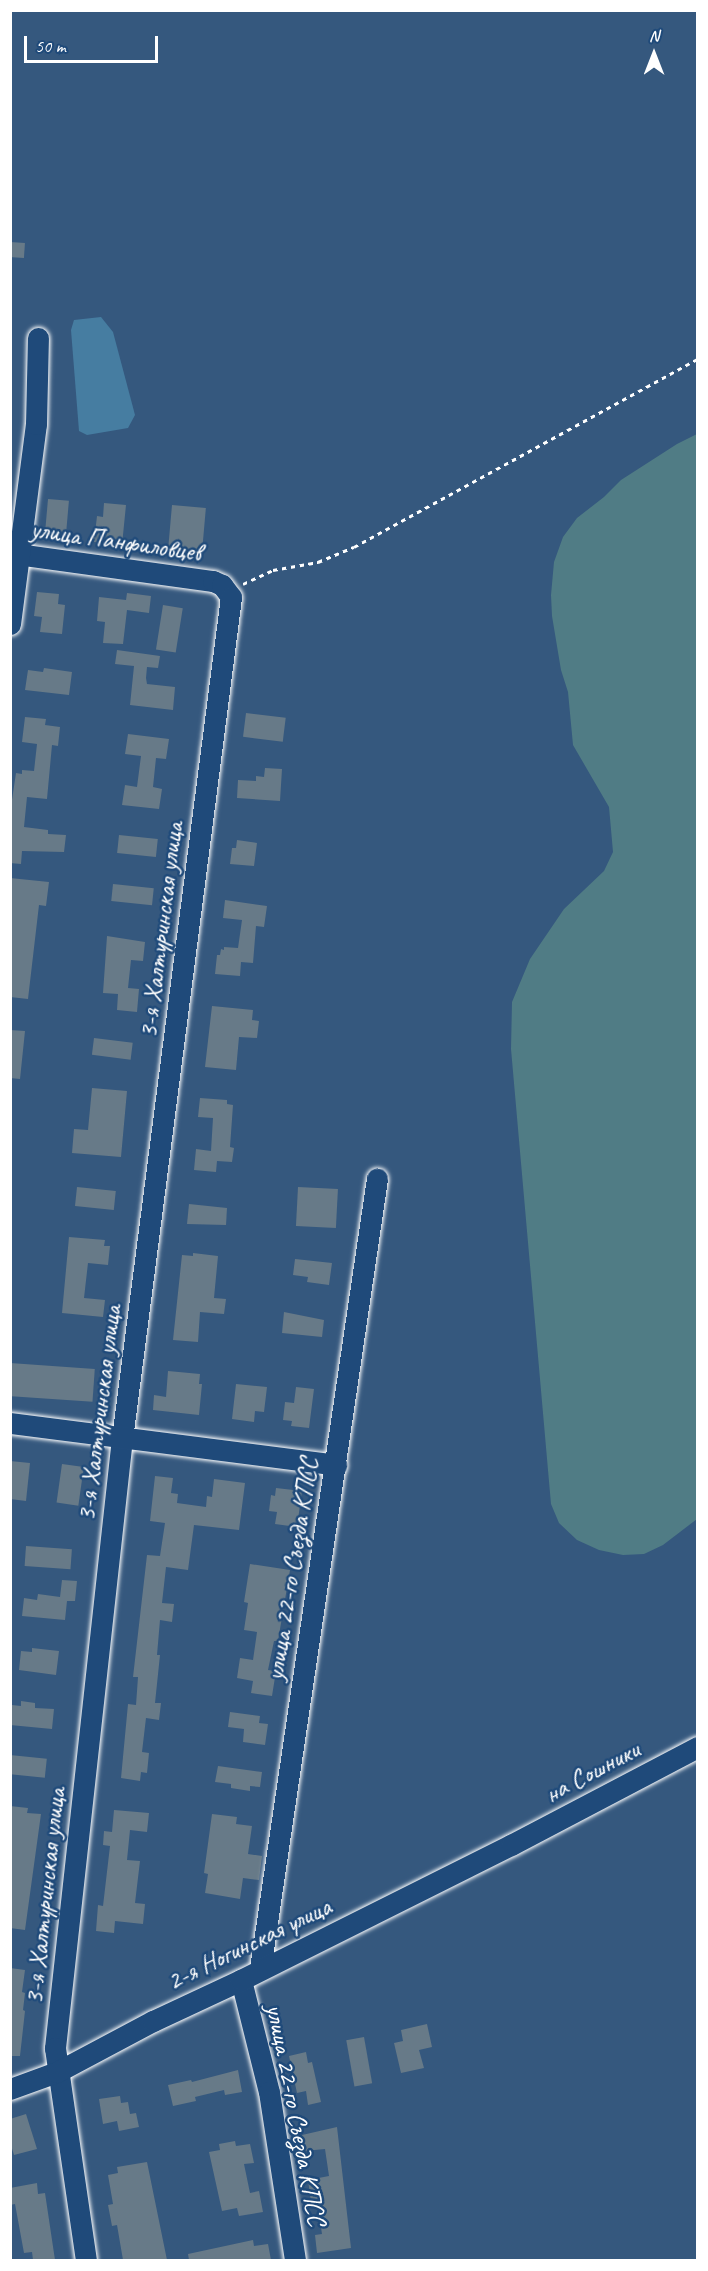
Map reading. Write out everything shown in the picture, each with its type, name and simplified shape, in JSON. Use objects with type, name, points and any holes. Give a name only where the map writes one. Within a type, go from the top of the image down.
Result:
[{"type":"street","points":[[10,624],[16,554],[36,424],[38,338]]},
{"type":"street","name":"улица Панфиловцев","points":[[16,554],[220,586]]},
{"type":"street","name":"3-я Халтуринская улица","points":[[86,2260],[55,2048],[122,1438],[231,606],[231,597],[220,586]]},
{"type":"street","name":"улица 22-го Съезда КПСС","points":[[260,1969],[280,1820],[336,1465],[377,1179]]},
{"type":"street","points":[[10,1423],[336,1465]]},
{"type":"street","name":"на Сошники","points":[[511,1845],[698,1747]]},
{"type":"street","name":"2-я Ногинская улица","points":[[10,2089],[57,2072],[153,2020],[241,1980],[511,1845]]},
{"type":"street","name":"улица 22-го Съезда КПСС","points":[[241,1980],[269,2092],[295,2260]]},
{"type":"path","points":[[220,586],[273,570],[318,562],[354,547],[698,359]]},
{"type":"green space","points":[[697,434],[697,1519],[663,1545],[644,1554],[623,1555],[599,1550],[577,1540],[559,1523],[551,1504],[511,1049],[512,1002],[530,959],[564,909],[604,871],[613,852],[609,807],[573,745],[568,692],[561,670],[552,616],[554,562],[563,537],[577,518],[621,480],[677,444]]},
{"type":"water","points":[[101,317],[113,332],[135,415],[128,428],[87,435],[79,431],[71,330],[74,320]]},
{"type":"building","points":[[10,242],[25,243],[24,258],[10,257]]},
{"type":"building","points":[[48,499],[69,501],[66,537],[45,535]]},
{"type":"building","points":[[104,503],[126,505],[122,545],[94,542],[97,516],[103,517]]},
{"type":"building","points":[[172,505],[206,508],[202,553],[168,550]]},
{"type":"building","points":[[37,592],[59,594],[58,604],[65,605],[62,634],[40,632],[42,617],[34,616]]},
{"type":"building","points":[[127,593],[151,596],[149,613],[127,610],[123,644],[103,643],[105,622],[97,621],[99,597],[126,600]]},
{"type":"building","points":[[163,605],[183,608],[176,653],[156,649]]},
{"type":"building","points":[[117,650],[160,656],[158,668],[147,667],[147,684],[175,687],[173,710],[130,705],[134,666],[115,664]]},
{"type":"building","points":[[44,668],[72,672],[69,695],[25,690],[28,670],[43,672]]},
{"type":"building","points":[[246,713],[286,718],[283,742],[243,737]]},
{"type":"building","points":[[25,717],[46,719],[45,725],[60,727],[58,746],[52,745],[47,799],[27,797],[24,827],[48,830],[48,834],[66,835],[64,852],[22,851],[21,864],[10,863],[10,813],[16,773],[22,774],[22,770],[34,771],[37,744],[22,742]]},
{"type":"building","points":[[128,734],[169,739],[166,759],[156,758],[153,787],[162,789],[159,809],[122,805],[125,785],[137,787],[141,756],[125,754]]},
{"type":"building","points":[[265,768],[282,769],[280,801],[237,798],[238,780],[256,781],[256,776],[264,777]]},
{"type":"building","points":[[119,835],[158,839],[156,857],[117,853]]},
{"type":"building","points":[[237,840],[257,843],[254,866],[230,864],[232,848],[236,848]]},
{"type":"building","points":[[10,878],[49,882],[46,906],[39,905],[28,999],[10,997]]},
{"type":"building","points":[[113,884],[154,888],[152,905],[111,901]]},
{"type":"building","points":[[225,900],[267,906],[264,927],[256,926],[253,963],[241,962],[240,976],[215,974],[217,955],[220,955],[221,949],[224,950],[224,947],[238,948],[242,920],[223,918]]},
{"type":"building","points":[[107,936],[145,942],[143,961],[131,960],[128,988],[139,989],[137,1012],[117,1010],[118,994],[103,993]]},
{"type":"building","points":[[212,1006],[253,1010],[252,1020],[259,1021],[257,1038],[239,1037],[236,1070],[205,1067]]},
{"type":"building","points":[[10,1030],[25,1031],[20,1079],[10,1078]]},
{"type":"building","points":[[94,1038],[133,1043],[131,1060],[92,1055]]},
{"type":"building","points":[[92,1088],[127,1091],[121,1157],[72,1153],[74,1129],[88,1130]]},
{"type":"building","points":[[200,1098],[227,1100],[227,1104],[233,1105],[230,1147],[234,1148],[232,1162],[217,1161],[216,1172],[194,1170],[196,1149],[211,1151],[213,1118],[198,1117]]},
{"type":"building","points":[[77,1187],[116,1191],[114,1210],[75,1206]]},
{"type":"building","points":[[298,1187],[338,1189],[336,1228],[296,1226]]},
{"type":"building","points":[[189,1204],[227,1208],[226,1225],[187,1224]]},
{"type":"building","points":[[69,1237],[105,1240],[104,1246],[110,1246],[108,1265],[88,1263],[84,1298],[105,1300],[103,1317],[62,1313]]},
{"type":"building","points":[[193,1253],[218,1256],[214,1298],[226,1299],[224,1314],[200,1312],[198,1342],[173,1340],[182,1255],[193,1256]]},
{"type":"building","points":[[295,1259],[332,1263],[329,1285],[307,1282],[308,1277],[293,1275]]},
{"type":"building","points":[[284,1312],[324,1320],[322,1337],[282,1333]]},
{"type":"building","points":[[10,1363],[95,1369],[92,1402],[10,1396]]},
{"type":"building","points":[[168,1371],[200,1374],[199,1384],[202,1384],[199,1415],[153,1410],[154,1395],[166,1397]]},
{"type":"building","points":[[236,1384],[267,1387],[264,1412],[255,1411],[254,1422],[232,1419]]},
{"type":"building","points":[[296,1387],[314,1389],[309,1428],[291,1426],[292,1421],[283,1420],[285,1402],[294,1403]]},
{"type":"building","points":[[10,1461],[30,1463],[26,1501],[10,1499]]},
{"type":"building","points":[[62,1464],[84,1467],[78,1506],[57,1503]]},
{"type":"building","points":[[155,1476],[173,1478],[171,1493],[178,1494],[177,1503],[206,1507],[207,1496],[212,1497],[214,1479],[245,1483],[239,1530],[194,1525],[188,1570],[166,1567],[162,1603],[174,1604],[172,1622],[160,1620],[157,1655],[160,1655],[155,1703],[161,1703],[159,1720],[146,1718],[142,1752],[149,1753],[147,1773],[141,1772],[140,1781],[121,1778],[128,1704],[136,1705],[138,1677],[133,1677],[147,1555],[160,1556],[165,1523],[150,1521]]},
{"type":"building","points":[[276,1488],[302,1491],[297,1527],[275,1524],[277,1512],[269,1511],[271,1495],[275,1496]]},
{"type":"building","points":[[26,1546],[72,1549],[70,1569],[25,1566]]},
{"type":"building","points":[[250,1564],[290,1570],[278,1641],[274,1641],[268,1670],[276,1671],[272,1696],[251,1693],[253,1681],[237,1678],[240,1658],[253,1660],[257,1632],[244,1630],[248,1603],[244,1602]]},
{"type":"building","points":[[62,1580],[77,1581],[75,1601],[67,1601],[65,1620],[22,1616],[24,1598],[37,1600],[38,1594],[60,1597]]},
{"type":"building","points":[[32,1648],[59,1651],[56,1675],[19,1670],[21,1651],[32,1652]]},
{"type":"building","points":[[21,1701],[35,1703],[35,1708],[54,1709],[52,1729],[10,1725],[12,1705],[21,1706]]},
{"type":"building","points":[[230,1712],[260,1716],[259,1723],[268,1724],[265,1745],[243,1742],[244,1729],[228,1727]]},
{"type":"building","points":[[10,1755],[47,1759],[45,1778],[10,1774]]},
{"type":"building","points":[[218,1766],[262,1772],[260,1787],[250,1786],[250,1791],[231,1788],[231,1784],[215,1782]]},
{"type":"building","points":[[10,1806],[28,1808],[27,1813],[41,1814],[25,1930],[10,1928]]},
{"type":"building","points":[[114,1810],[149,1813],[147,1832],[130,1830],[127,1860],[140,1861],[135,1903],[145,1904],[143,1924],[115,1921],[114,1933],[96,1931],[98,1905],[103,1906],[110,1846],[103,1845],[104,1831],[112,1832]]},
{"type":"building","points":[[212,1814],[237,1817],[236,1824],[252,1826],[248,1854],[262,1856],[259,1880],[243,1878],[240,1899],[205,1893],[208,1874],[204,1873]]},
{"type":"building","points":[[10,1968],[25,1970],[22,1992],[25,1993],[23,2010],[25,2011],[20,2056],[10,2056]]},
{"type":"building","points":[[427,2024],[432,2047],[419,2050],[424,2068],[401,2073],[394,2043],[403,2041],[401,2030]]},
{"type":"building","points":[[364,2037],[372,2083],[354,2086],[346,2040]]},
{"type":"building","points":[[306,2052],[308,2063],[312,2062],[321,2102],[308,2105],[306,2091],[297,2093],[289,2056]]},
{"type":"building","points":[[238,2070],[242,2092],[225,2095],[224,2090],[195,2097],[196,2101],[173,2106],[168,2085],[191,2080],[192,2082]]},
{"type":"building","points":[[120,2096],[121,2103],[128,2102],[130,2114],[136,2113],[139,2127],[119,2131],[117,2121],[103,2124],[99,2099]]},
{"type":"building","points":[[26,2114],[37,2149],[14,2155],[10,2142],[10,2119]]},
{"type":"building","points":[[337,2127],[351,2248],[317,2253],[315,2235],[322,2234],[317,2202],[311,2202],[308,2180],[329,2176],[325,2149],[304,2151],[302,2135]]},
{"type":"building","points":[[235,2141],[236,2146],[250,2144],[254,2163],[244,2164],[250,2193],[259,2191],[263,2212],[239,2216],[237,2208],[222,2211],[209,2152],[220,2150],[219,2144]]},
{"type":"building","points":[[147,2162],[167,2260],[123,2260],[117,2225],[112,2226],[108,2205],[113,2204],[108,2175],[118,2173],[117,2167]]},
{"type":"building","points":[[37,2183],[38,2194],[45,2193],[55,2260],[33,2260],[32,2252],[24,2253],[15,2204],[10,2205],[10,2188]]},
{"type":"building","points":[[253,2240],[254,2246],[268,2244],[271,2260],[189,2260],[188,2254]]}]
